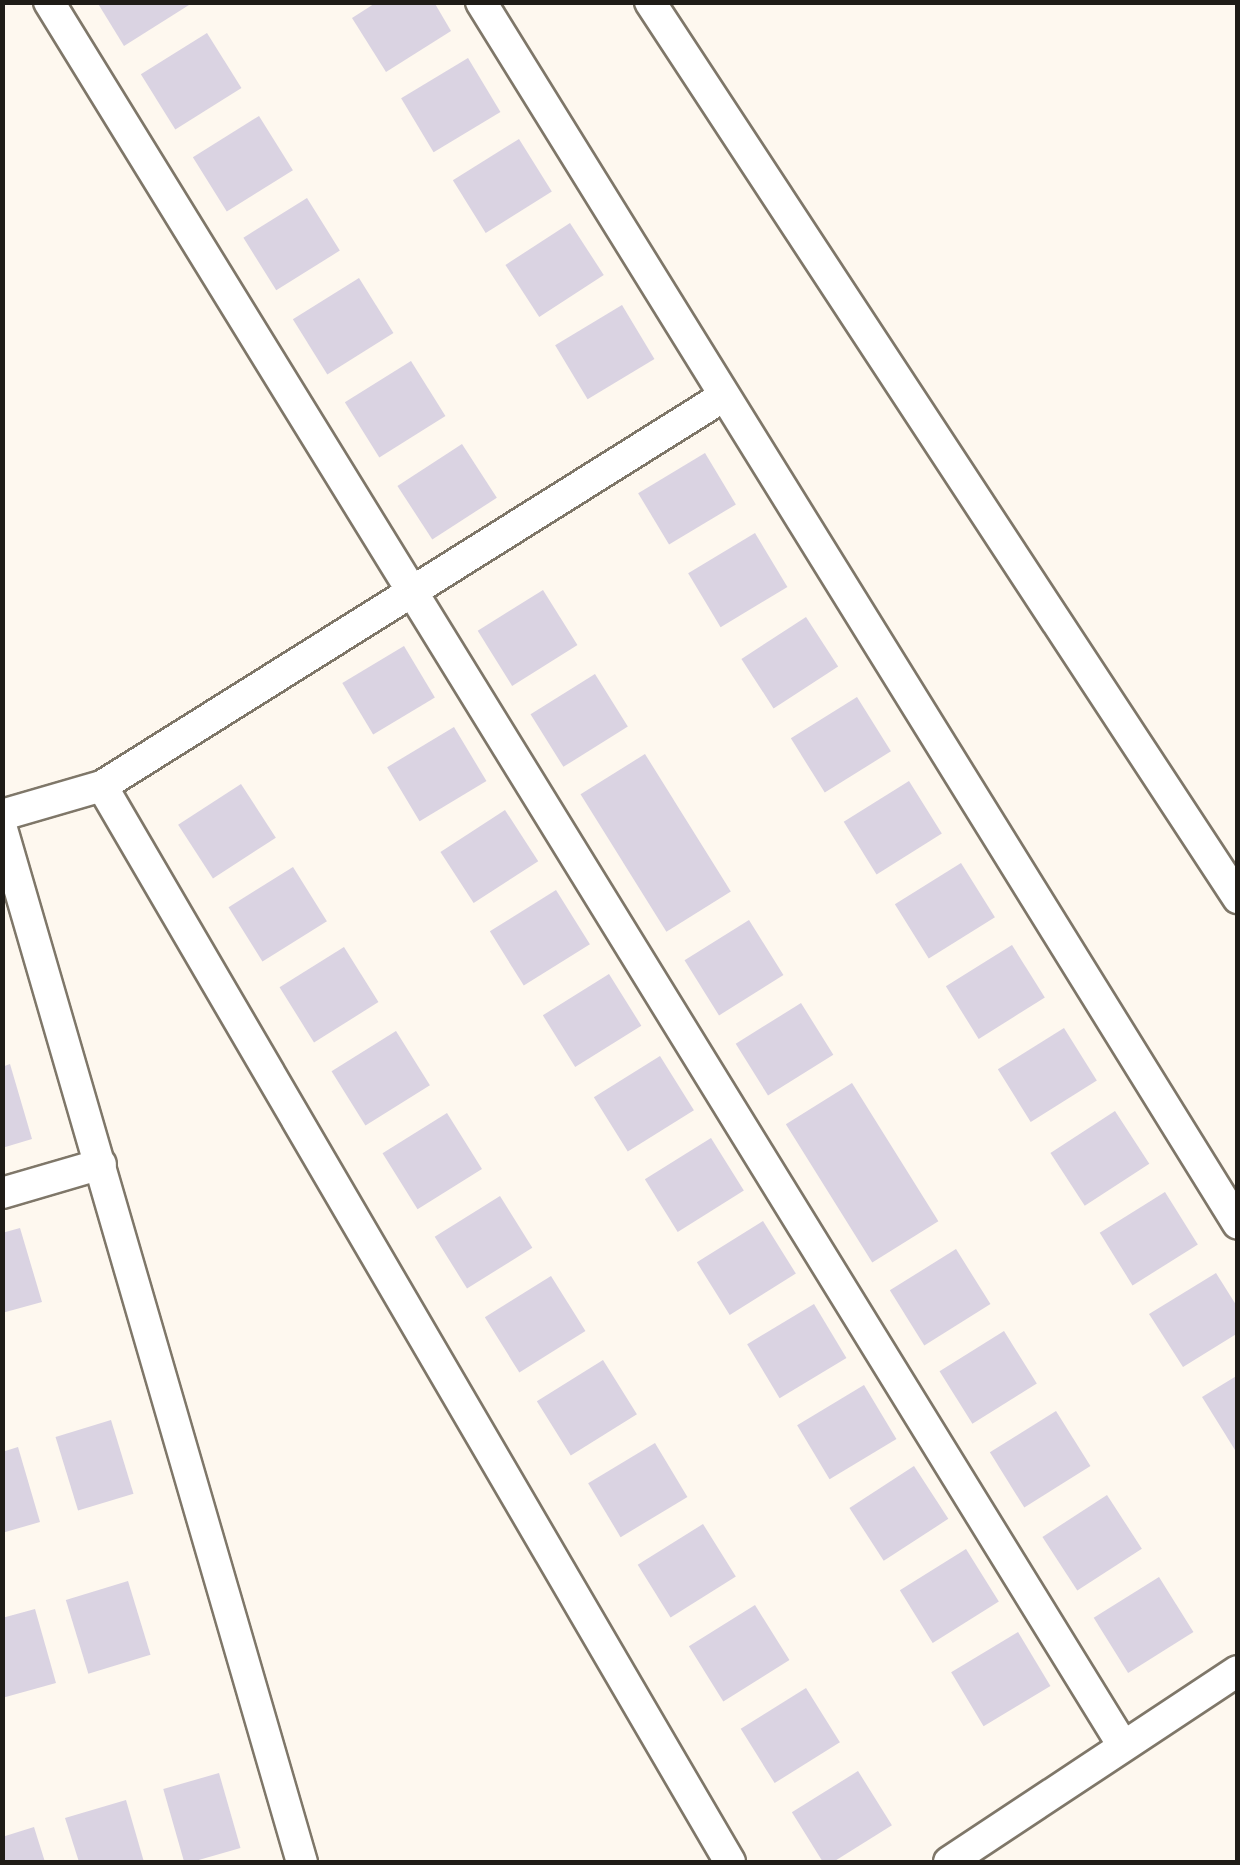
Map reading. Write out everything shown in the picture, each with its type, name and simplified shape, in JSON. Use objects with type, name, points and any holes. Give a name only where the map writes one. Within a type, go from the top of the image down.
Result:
[{"type":"street","points":[[49,2],[1120,1741]]},
{"type":"street","points":[[481,2],[1238,1224]]},
{"type":"street","points":[[650,2],[1238,898]]},
{"type":"street","points":[[2,815],[102,786],[724,396]]},
{"type":"street","points":[[102,786],[730,1862]]},
{"type":"street","points":[[2,828],[302,1862]]},
{"type":"street","points":[[2,1194],[101,1164]]},
{"type":"street","points":[[949,1862],[1120,1741],[1238,1671]]},
{"type":"building","points":[[97,2],[188,2],[189,5],[124,46]]},
{"type":"building","points":[[377,2],[434,2],[451,31],[386,72],[352,18]]},
{"type":"building","points":[[207,33],[241,88],[175,129],[141,74]]},
{"type":"building","points":[[468,58],[500,112],[434,152],[401,98]]},
{"type":"building","points":[[259,116],[293,170],[227,212],[193,157]]},
{"type":"building","points":[[519,139],[552,192],[486,233],[453,180]]},
{"type":"building","points":[[307,198],[340,251],[276,290],[243,238]]},
{"type":"building","points":[[570,223],[604,275],[539,317],[505,265]]},
{"type":"building","points":[[359,278],[393,333],[327,374],[293,319]]},
{"type":"building","points":[[622,305],[654,359],[588,399],[555,345]]},
{"type":"building","points":[[411,361],[445,416],[379,457],[345,402]]},
{"type":"building","points":[[462,444],[497,498],[432,540],[397,486]]},
{"type":"building","points":[[705,453],[736,504],[669,545],[638,493]]},
{"type":"building","points":[[755,533],[787,587],[721,627],[688,573]]},
{"type":"building","points":[[543,590],[577,645],[512,686],[478,631]]},
{"type":"building","points":[[806,617],[838,666],[774,708],[741,659]]},
{"type":"building","points":[[404,646],[435,697],[373,735],[342,683]]},
{"type":"building","points":[[595,674],[628,727],[563,767],[531,714]]},
{"type":"building","points":[[857,697],[891,751],[825,793],[791,738]]},
{"type":"building","points":[[454,727],[486,781],[420,821],[387,767]]},
{"type":"building","points":[[645,754],[731,891],[666,932],[581,794]]},
{"type":"building","points":[[909,781],[942,834],[877,874],[844,822]]},
{"type":"building","points":[[241,784],[276,838],[213,879],[178,825]]},
{"type":"building","points":[[505,810],[538,861],[474,903],[440,852]]},
{"type":"building","points":[[961,863],[995,917],[929,959],[895,904]]},
{"type":"building","points":[[293,867],[327,921],[262,962],[229,907]]},
{"type":"building","points":[[556,890],[590,944],[524,986],[490,931]]},
{"type":"building","points":[[749,920],[783,975],[719,1015],[685,960]]},
{"type":"building","points":[[1012,945],[1045,998],[979,1039],[946,986]]},
{"type":"building","points":[[344,947],[378,1002],[314,1042],[280,987]]},
{"type":"building","points":[[609,974],[641,1026],[575,1067],[543,1015]]},
{"type":"building","points":[[801,1003],[833,1055],[768,1096],[736,1044]]},
{"type":"building","points":[[1064,1028],[1097,1081],[1031,1122],[998,1069]]},
{"type":"building","points":[[396,1031],[430,1085],[365,1126],[332,1071]]},
{"type":"building","points":[[660,1056],[694,1110],[628,1152],[594,1097]]},
{"type":"building","points":[[10,1064],[32,1139],[2,1148],[2,1067]]},
{"type":"building","points":[[852,1083],[938,1221],[872,1263],[786,1124]]},
{"type":"building","points":[[1115,1111],[1149,1164],[1085,1206],[1050,1153]]},
{"type":"building","points":[[447,1113],[482,1169],[418,1209],[383,1153]]},
{"type":"building","points":[[711,1138],[744,1191],[678,1232],[645,1179]]},
{"type":"building","points":[[1165,1192],[1198,1245],[1133,1285],[1100,1233]]},
{"type":"building","points":[[500,1196],[532,1248],[467,1289],[435,1237]]},
{"type":"building","points":[[763,1221],[796,1274],[730,1315],[697,1262]]},
{"type":"building","points":[[20,1228],[42,1302],[2,1313],[2,1233]]},
{"type":"building","points":[[956,1249],[990,1304],[924,1345],[890,1290]]},
{"type":"building","points":[[1216,1273],[1238,1308],[1238,1333],[1183,1367],[1149,1314]]},
{"type":"building","points":[[551,1276],[585,1331],[519,1372],[485,1317]]},
{"type":"building","points":[[814,1304],[846,1358],[780,1398],[747,1344]]},
{"type":"building","points":[[1004,1331],[1037,1384],[972,1424],[940,1371]]},
{"type":"building","points":[[603,1360],[637,1414],[571,1456],[537,1401]]},
{"type":"building","points":[[1238,1375],[1238,1448],[1235,1450],[1202,1397]]},
{"type":"building","points":[[864,1385],[896,1439],[830,1479],[797,1425]]},
{"type":"building","points":[[1056,1411],[1090,1466],[1024,1507],[990,1452]]},
{"type":"building","points":[[111,1420],[134,1494],[78,1511],[56,1437]]},
{"type":"building","points":[[655,1443],[687,1497],[621,1537],[588,1483]]},
{"type":"building","points":[[18,1447],[40,1522],[2,1533],[2,1452]]},
{"type":"building","points":[[914,1466],[948,1519],[884,1561],[849,1508]]},
{"type":"building","points":[[1107,1495],[1142,1549],[1077,1591],[1042,1537]]},
{"type":"building","points":[[703,1524],[736,1577],[671,1617],[638,1565]]},
{"type":"building","points":[[966,1549],[999,1602],[933,1643],[900,1590]]},
{"type":"building","points":[[1159,1577],[1193,1632],[1128,1673],[1094,1618]]},
{"type":"building","points":[[128,1581],[151,1655],[88,1674],[66,1600]]},
{"type":"building","points":[[755,1605],[789,1660],[723,1701],[689,1646]]},
{"type":"building","points":[[35,1609],[56,1683],[2,1698],[2,1618]]},
{"type":"building","points":[[1018,1632],[1050,1686],[984,1726],[951,1672]]},
{"type":"building","points":[[806,1688],[840,1742],[775,1783],[741,1729]]},
{"type":"building","points":[[858,1771],[892,1825],[833,1862],[823,1862],[792,1812]]},
{"type":"building","points":[[219,1773],[240,1848],[184,1862],[163,1789]]},
{"type":"building","points":[[126,1800],[144,1862],[79,1862],[65,1818]]},
{"type":"building","points":[[34,1827],[45,1862],[2,1862],[2,1837]]}]
